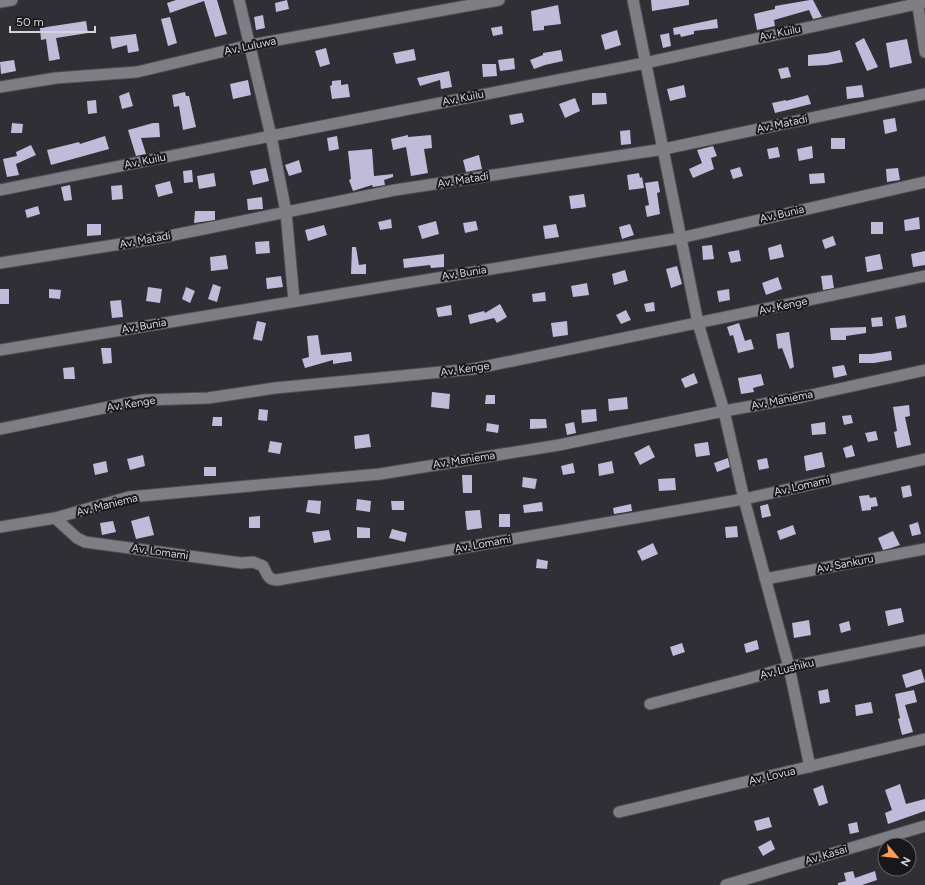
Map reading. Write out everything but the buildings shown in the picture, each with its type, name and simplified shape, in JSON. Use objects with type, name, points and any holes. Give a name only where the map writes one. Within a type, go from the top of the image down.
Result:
[{"type":"street","points":[[0,2],[12,0]]},
{"type":"street","points":[[239,0],[271,136],[286,212],[294,301]]},
{"type":"street","name":"Av. Luluwa","points":[[0,87],[56,78],[137,72],[250,45],[499,0]]},
{"type":"street","points":[[634,0],[698,324],[724,411],[744,499],[789,667],[810,767]]},
{"type":"street","points":[[920,2],[925,52]]},
{"type":"street","name":"Av. Kuilu","points":[[0,190],[646,63],[920,2]]},
{"type":"street","name":"Av. Matadi","points":[[0,263],[159,238],[395,190],[664,149],[925,94]]},
{"type":"street","name":"Av. Bunia","points":[[0,350],[680,238],[925,182]]},
{"type":"street","name":"Av. Kenge","points":[[0,428],[143,400],[208,398],[275,388],[473,369],[698,324],[925,276]]},
{"type":"street","name":"Av. Maniema","points":[[0,527],[55,518],[129,497],[380,474],[559,445],[724,411],[802,397],[925,370]]},
{"type":"street","name":"Av. Lomami","points":[[55,518],[78,538],[85,542],[241,563],[253,562],[263,566],[269,578],[272,580],[744,499],[925,459]]},
{"type":"street","name":"Av. Sankuru","points":[[765,579],[925,549]]},
{"type":"street","name":"Av. Lushiku","points":[[650,704],[789,667],[925,640]]},
{"type":"street","name":"Av. Lovua","points":[[619,812],[925,739]]},
{"type":"street","name":"Av. Kasaï","points":[[726,885],[925,826]]}]
